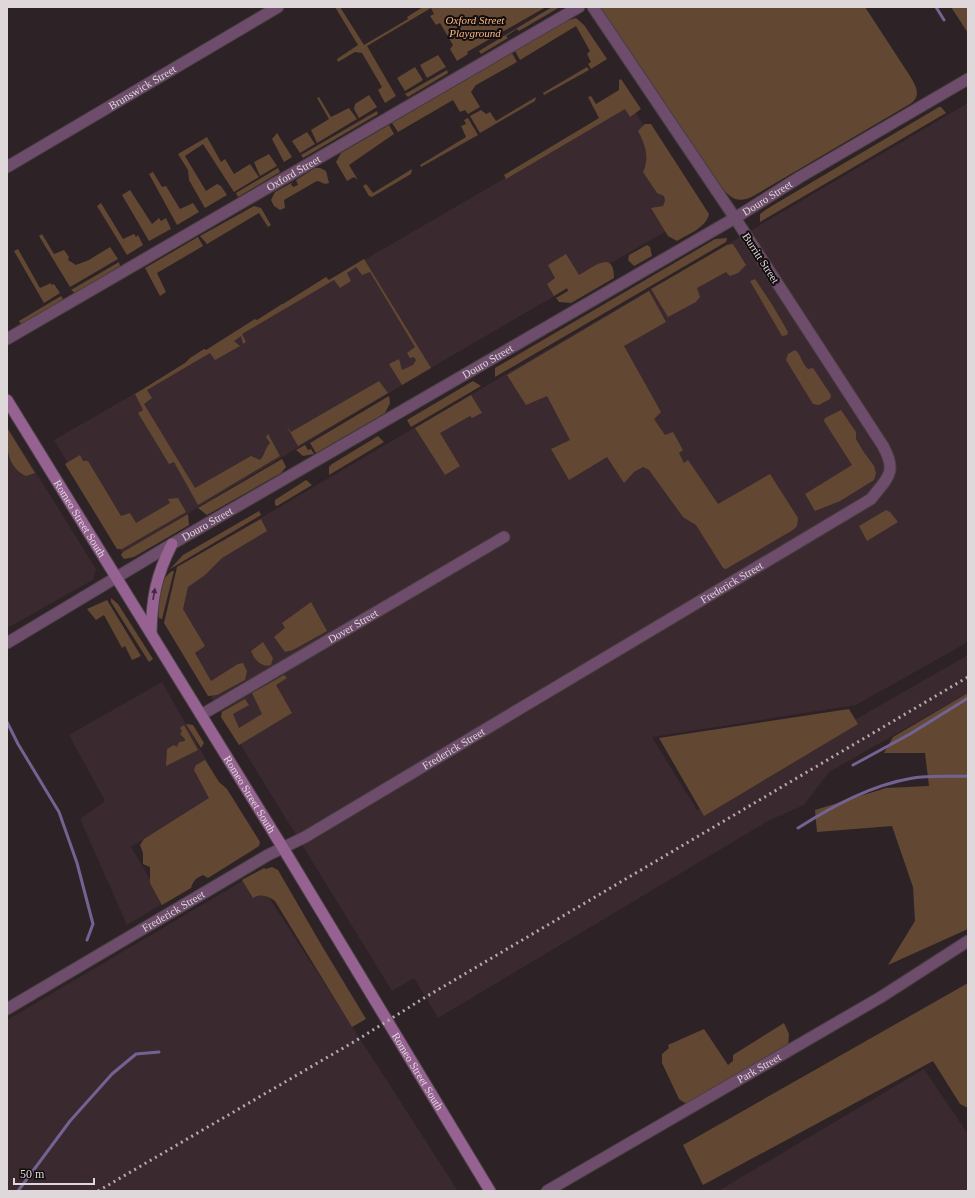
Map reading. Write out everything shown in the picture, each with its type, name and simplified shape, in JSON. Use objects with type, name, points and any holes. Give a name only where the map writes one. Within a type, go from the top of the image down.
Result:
[{"type":"main road","name":"Romeo Street South","points":[[7,400],[283,848],[490,1191]]},
{"type":"main road","points":[[151,633],[153,600],[157,578],[172,544]]},
{"type":"street","name":"Brunswick Street","points":[[7,167],[278,7]]},
{"type":"street","name":"Oxford Street","points":[[7,339],[579,7]]},
{"type":"street","name":"Burritt Street","points":[[593,7],[735,218],[883,446],[890,460],[890,475]]},
{"type":"street","name":"Douro Street","points":[[7,643],[172,544],[735,218],[800,177],[968,78]]},
{"type":"street","name":"Frederick Street","points":[[7,1009],[283,848],[305,837],[871,498],[886,483],[890,475]]},
{"type":"street","name":"Dover Street","points":[[201,715],[504,537]]},
{"type":"street","name":"Park Street","points":[[548,1191],[881,996],[968,941]]},
{"type":"shaded area","points":[[968,103],[968,642],[856,705],[652,737],[697,810],[968,655],[968,693],[829,772],[804,805],[768,821],[438,1018],[414,978],[392,991],[165,622],[177,567]]},
{"type":"shaded area","points":[[631,105],[699,212],[429,369],[122,553],[54,440]]},
{"type":"shaded area","points":[[7,426],[96,569],[93,580],[7,628]]},
{"type":"shaded area","points":[[162,682],[224,791],[131,847],[164,903],[127,925],[80,819],[105,801],[69,735]]},
{"type":"shaded area","points":[[254,874],[458,1191],[7,1191],[7,1020]]},
{"type":"shaded area","points":[[924,1069],[968,1134],[968,1191],[718,1191]]},
{"type":"green space","name":"Oxford Street Playground","points":[[335,7],[340,7],[364,45],[408,19],[407,17],[423,7],[546,7],[467,52],[468,54],[457,61],[450,49],[453,45],[440,23],[436,25],[430,16],[434,14],[431,8],[367,46],[396,96],[385,103],[378,90],[382,87],[362,53],[355,52],[338,62],[337,59],[358,45]]},
{"type":"green space","points":[[552,7],[560,7],[519,31],[517,29],[506,36],[508,38],[481,54],[479,51]]},
{"type":"green space","points":[[600,7],[865,7],[916,87],[916,98],[910,104],[750,198],[739,200],[728,195],[723,189]]},
{"type":"green space","points":[[951,7],[968,7],[968,33]]},
{"type":"green space","points":[[576,18],[584,25],[607,59],[591,69],[588,64],[591,62],[587,54],[590,51],[576,26],[520,60],[515,51],[566,21]]},
{"type":"green space","points":[[512,53],[517,62],[476,85],[471,92],[480,107],[468,114],[465,110],[460,112],[453,100],[398,132],[392,123]]},
{"type":"green space","points":[[438,55],[446,67],[427,78],[420,65]]},
{"type":"green space","points":[[415,67],[423,80],[405,91],[397,78]]},
{"type":"green space","points":[[587,67],[589,70],[544,95],[543,93]]},
{"type":"green space","points":[[447,70],[448,73],[408,97],[405,94]]},
{"type":"green space","points":[[621,79],[641,109],[630,117],[625,109],[506,179],[504,175],[599,118],[588,97],[591,96],[596,104],[619,90],[619,80]]},
{"type":"green space","points":[[369,95],[377,107],[359,118],[354,109],[355,104]]},
{"type":"green space","points":[[319,97],[331,117],[349,108],[357,119],[317,143],[311,130],[329,119],[317,98]]},
{"type":"green space","points":[[536,97],[535,101],[480,133],[470,116],[481,110],[486,114],[490,112],[496,121]]},
{"type":"green space","points":[[941,107],[946,113],[760,222],[760,214],[770,207]]},
{"type":"green space","points":[[377,111],[378,114],[303,158],[301,155]]},
{"type":"green space","points":[[468,118],[478,135],[421,167],[420,165],[466,137],[461,126],[466,124],[464,120]]},
{"type":"green space","points":[[645,124],[651,124],[709,214],[707,219],[700,227],[677,241],[668,236],[651,208],[663,206],[665,201],[664,196],[657,193],[643,172],[646,162],[646,151],[638,131]]},
{"type":"green space","points":[[389,125],[394,134],[349,165],[358,180],[354,177],[347,181],[336,162],[341,153]]},
{"type":"green space","points":[[307,132],[315,144],[300,153],[292,141]]},
{"type":"green space","points":[[277,133],[292,157],[284,162],[272,139]]},
{"type":"green space","points":[[207,137],[221,162],[225,159],[234,174],[250,164],[259,177],[234,192],[203,144],[185,156],[206,191],[217,184],[221,186],[227,195],[205,208],[189,180],[188,170],[178,154]]},
{"type":"green space","points":[[269,154],[277,166],[260,176],[254,162]]},
{"type":"green space","points":[[278,168],[280,172],[238,197],[236,193]]},
{"type":"green space","points":[[315,168],[320,168],[326,171],[329,183],[325,184],[318,181],[315,182],[284,200],[285,208],[280,210],[274,206],[271,200],[275,192],[293,182],[291,184],[293,187],[298,185],[296,180]]},
{"type":"green space","points":[[412,169],[411,174],[372,197],[369,196],[363,186],[366,184],[373,193]]},
{"type":"green space","points":[[153,172],[162,187],[166,186],[180,209],[193,203],[199,212],[177,225],[149,174]]},
{"type":"green space","points":[[130,190],[152,224],[159,218],[161,221],[166,218],[171,229],[149,241],[122,195]]},
{"type":"green space","points":[[101,203],[123,239],[134,234],[136,237],[138,235],[143,245],[127,255],[97,206]]},
{"type":"green space","points":[[254,206],[261,208],[271,225],[268,227],[259,213],[207,244],[200,236]]},
{"type":"green space","points":[[42,234],[54,254],[64,250],[69,257],[68,260],[76,265],[89,260],[110,247],[118,259],[70,287],[39,236]]},
{"type":"green space","points":[[198,237],[203,246],[157,273],[166,292],[160,296],[145,268]]},
{"type":"green space","points":[[727,238],[726,242],[495,377],[495,368],[715,239]]},
{"type":"green space","points":[[733,244],[746,265],[738,273],[730,276],[726,272],[697,288],[700,297],[696,302],[668,317],[651,289],[727,245]]},
{"type":"green space","points":[[647,245],[650,247],[652,256],[634,266],[628,260],[629,255]]},
{"type":"green space","points":[[18,249],[40,288],[51,283],[51,285],[54,284],[60,293],[44,303],[14,251]]},
{"type":"green space","points":[[566,254],[579,275],[596,265],[606,262],[610,264],[613,269],[614,278],[571,303],[559,302],[556,298],[568,291],[567,288],[554,296],[547,284],[555,278],[548,265]]},
{"type":"green space","points":[[364,259],[431,368],[402,385],[389,364],[399,359],[402,370],[413,365],[416,360],[414,357],[410,358],[407,353],[415,347],[370,272],[362,275],[356,267],[347,273],[351,281],[340,288],[334,280],[242,334],[246,342],[243,344],[241,336],[234,341],[240,346],[215,360],[210,353],[147,390],[152,398],[144,404],[195,488],[251,456],[260,460],[270,443],[266,437],[268,434],[280,456],[198,505],[174,462],[169,464],[138,413],[143,410],[135,394],[185,363],[204,349],[206,350],[255,319],[257,320],[326,277],[329,280]]},
{"type":"green space","points":[[119,262],[120,266],[75,293],[71,290]]},
{"type":"green space","points":[[755,279],[788,332],[787,335],[782,336],[750,281]]},
{"type":"green space","points":[[649,291],[666,322],[624,346],[661,412],[654,419],[665,435],[673,432],[683,450],[679,453],[684,463],[688,460],[718,504],[770,474],[798,518],[797,526],[793,530],[726,569],[723,568],[696,525],[683,517],[649,470],[643,467],[634,472],[624,483],[607,457],[569,480],[551,449],[570,440],[547,396],[526,405],[507,375]]},
{"type":"green space","points":[[61,296],[63,299],[57,303],[21,324],[19,321]]},
{"type":"green space","points":[[795,350],[808,369],[813,368],[831,395],[830,399],[819,405],[813,404],[786,360],[788,354]]},
{"type":"green space","points":[[379,381],[388,393],[298,446],[286,425],[291,432]]},
{"type":"green space","points":[[473,381],[481,386],[411,427],[407,420]]},
{"type":"green space","points":[[471,395],[482,413],[472,418],[470,416],[440,433],[460,466],[445,475],[415,428]]},
{"type":"green space","points":[[389,396],[390,403],[385,413],[316,453],[310,443]]},
{"type":"green space","points":[[841,410],[856,432],[856,439],[874,466],[876,473],[874,480],[840,501],[815,511],[805,494],[852,465],[824,421],[825,418]]},
{"type":"green space","points":[[7,428],[35,473],[26,476],[19,472],[11,461],[7,442]]},
{"type":"green space","points":[[378,436],[384,442],[329,475],[329,467],[332,464]]},
{"type":"green space","points":[[305,445],[308,450],[311,449],[314,454],[303,456],[296,450]]},
{"type":"green space","points":[[80,455],[83,461],[88,461],[121,516],[130,513],[136,523],[170,503],[168,499],[178,498],[186,512],[122,549],[117,549],[65,464]]},
{"type":"green space","points":[[282,459],[286,467],[281,473],[207,515],[198,508]]},
{"type":"green space","points":[[306,480],[312,485],[277,506],[275,505],[275,500]]},
{"type":"green space","points":[[886,510],[890,512],[898,522],[867,541],[859,526]]},
{"type":"green space","points":[[259,511],[261,515],[170,569],[183,555]]},
{"type":"green space","points":[[188,514],[189,525],[134,557],[124,559],[121,555],[123,552]]},
{"type":"green space","points":[[261,519],[267,531],[222,558],[205,575],[188,587],[183,609],[205,646],[195,653],[211,681],[238,664],[243,663],[247,671],[245,680],[217,695],[208,696],[164,623],[177,567]]},
{"type":"green space","points":[[174,571],[162,619],[159,618],[158,612],[161,586],[167,575]]},
{"type":"green space","points":[[111,598],[118,604],[153,659],[149,662],[111,602]]},
{"type":"green space","points":[[107,600],[141,656],[132,660],[125,646],[122,648],[104,615],[96,620],[87,609]]},
{"type":"green space","points":[[311,602],[327,631],[293,650],[285,652],[274,637],[285,628],[282,623]]},
{"type":"green space","points":[[263,642],[273,658],[271,665],[267,666],[258,662],[251,651]]},
{"type":"green space","points":[[284,675],[287,678],[276,685],[292,713],[239,745],[221,717],[222,712],[245,699],[249,705],[233,714],[239,728],[262,714],[252,693]]},
{"type":"green space","points":[[968,693],[968,929],[888,965],[915,921],[913,887],[892,826],[817,832],[815,810],[886,788],[929,786],[925,753],[884,753],[893,737]]},
{"type":"green space","points":[[849,709],[858,724],[704,816],[659,738]]},
{"type":"green space","points":[[186,724],[193,725],[204,743],[201,748]]},
{"type":"green space","points":[[184,725],[198,750],[166,766],[167,749],[174,745],[177,747],[179,742],[185,741],[180,734],[182,731],[180,728]]},
{"type":"green space","points":[[205,760],[219,782],[227,789],[260,842],[259,846],[208,878],[203,875],[198,877],[191,888],[162,905],[150,883],[150,867],[143,864],[143,853],[140,845],[144,839],[209,798],[194,770],[196,765]]},
{"type":"green space","points":[[272,867],[278,870],[366,1019],[352,1027],[275,901],[264,896],[256,896],[253,898],[242,880],[264,868],[266,869]]},
{"type":"green space","points":[[968,983],[968,1108],[960,1104],[933,1061],[703,1185],[683,1145]]},
{"type":"green space","points":[[784,1023],[789,1034],[788,1047],[696,1102],[685,1103],[679,1099],[662,1063],[662,1054],[669,1048],[668,1045],[704,1029],[728,1065],[733,1061],[733,1055]]},
{"type":"waterway","points":[[936,7],[944,20]]},
{"type":"waterway","points":[[853,765],[910,734],[968,698]]},
{"type":"waterway","points":[[7,722],[18,744],[59,812],[77,863],[93,924],[87,940]]},
{"type":"waterway","points":[[798,828],[853,797],[897,781],[933,776],[968,776]]},
{"type":"waterway","points":[[18,1191],[70,1121],[112,1074],[136,1054],[159,1052]]},
{"type":"railway","points":[[98,1191],[357,1040],[424,998],[968,677]]}]
